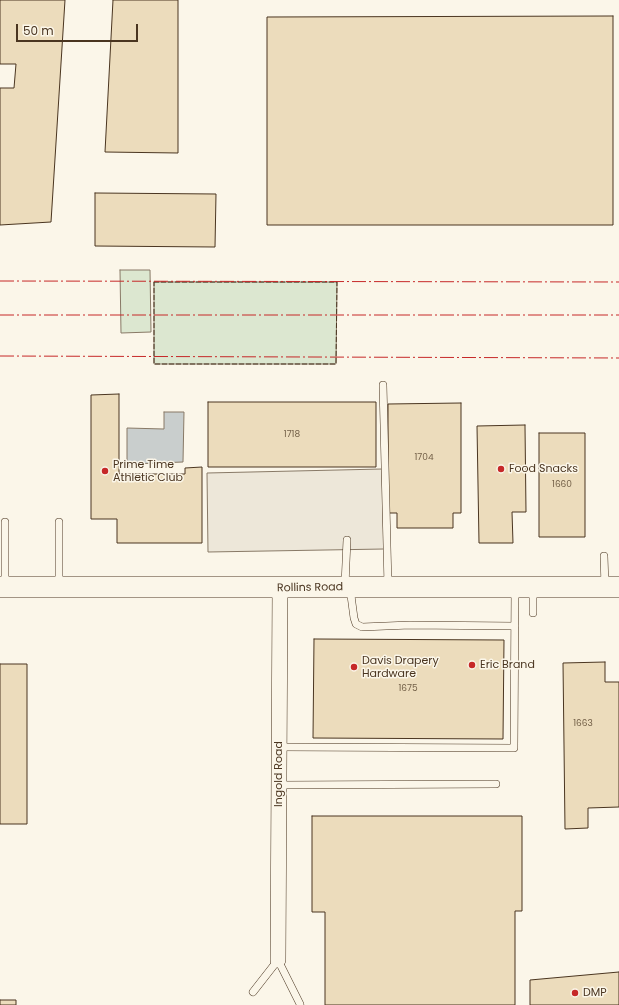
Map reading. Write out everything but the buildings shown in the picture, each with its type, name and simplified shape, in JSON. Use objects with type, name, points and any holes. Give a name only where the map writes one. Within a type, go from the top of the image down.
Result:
[{"type":"main road","name":"Rollins Road","points":[[2,587],[612,587]]},
{"type":"street","name":"Ingold Road","points":[[278,960],[280,588]]},
{"type":"lane","points":[[383,385],[388,588]]},
{"type":"lane","points":[[2,587],[5,522]]},
{"type":"lane","points":[[59,522],[59,587]]},
{"type":"lane","points":[[347,540],[347,587],[356,624],[362,627],[410,625],[515,626]]},
{"type":"lane","points":[[604,556],[612,587]]},
{"type":"lane","points":[[524,588],[533,613]]},
{"type":"lane","points":[[279,747],[514,748],[515,626],[524,588]]},
{"type":"lane","points":[[279,785],[496,784]]},
{"type":"lane","points":[[253,992],[278,960],[300,1004]]},
{"type":"green space","points":[[120,270],[150,270],[151,332],[121,333]]},
{"type":"green space","points":[[154,282],[337,282],[336,364],[154,364]]},
{"type":"shaded area","points":[[164,412],[184,412],[183,462],[132,464],[132,466],[127,466],[127,428],[164,429]]},
{"type":"shaded area","points":[[382,469],[384,549],[208,552],[207,473]]},
{"type":"fence","points":[[154,282],[337,282],[336,364],[154,364],[154,282]]},
{"type":"power","points":[[0,281],[619,282]]},
{"type":"power","points":[[0,315],[619,315]]},
{"type":"power","points":[[0,356],[619,358]]},
{"type":"place","name":"Food Snacks","points":[[501,469]]},
{"type":"place","name":"Prime Time Athletic Club","points":[[105,471]]},
{"type":"place","name":"Eric Brand","points":[[472,665]]},
{"type":"place","name":"Davis Drapery Hardware","points":[[354,667]]},
{"type":"place","name":"DMP","points":[[575,993]]}]
